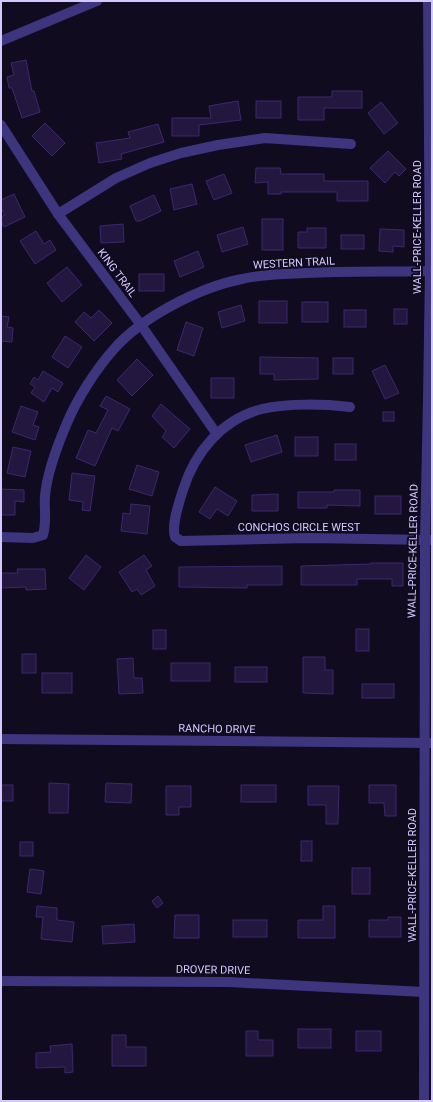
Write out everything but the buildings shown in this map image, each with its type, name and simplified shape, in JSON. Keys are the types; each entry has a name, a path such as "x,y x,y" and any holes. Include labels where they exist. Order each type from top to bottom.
{"street":[{"path":"1,41 97,1"},
{"name":"WALL-PRICE-KELLER ROAD","path":"424,1101 424,992 428,743 428,400 430,272 428,1"},
{"name":"KING TRAIL","path":"1,126 58,214 141,325 216,433"},
{"path":"58,214 116,178 150,163 218,145 265,138 352,144"},
{"name":"WESTERN TRAIL","path":"1,537 33,538 43,535 46,525 45,495 47,484 54,457 67,423 89,382 114,349 141,325 163,311 199,292 242,279 276,274 322,272 430,272"},
{"path":"216,433 234,420 262,409 333,405 350,407"},
{"name":"CONCHOS CIRCLE WEST","path":"216,433 197,457 186,478 174,524 173,531 175,538 181,541 308,538 428,540"},
{"name":"RANCHO DRIVE","path":"1,739 428,743"},
{"name":"DROVER DRIVE","path":"1,981 229,982 424,992"}]}
